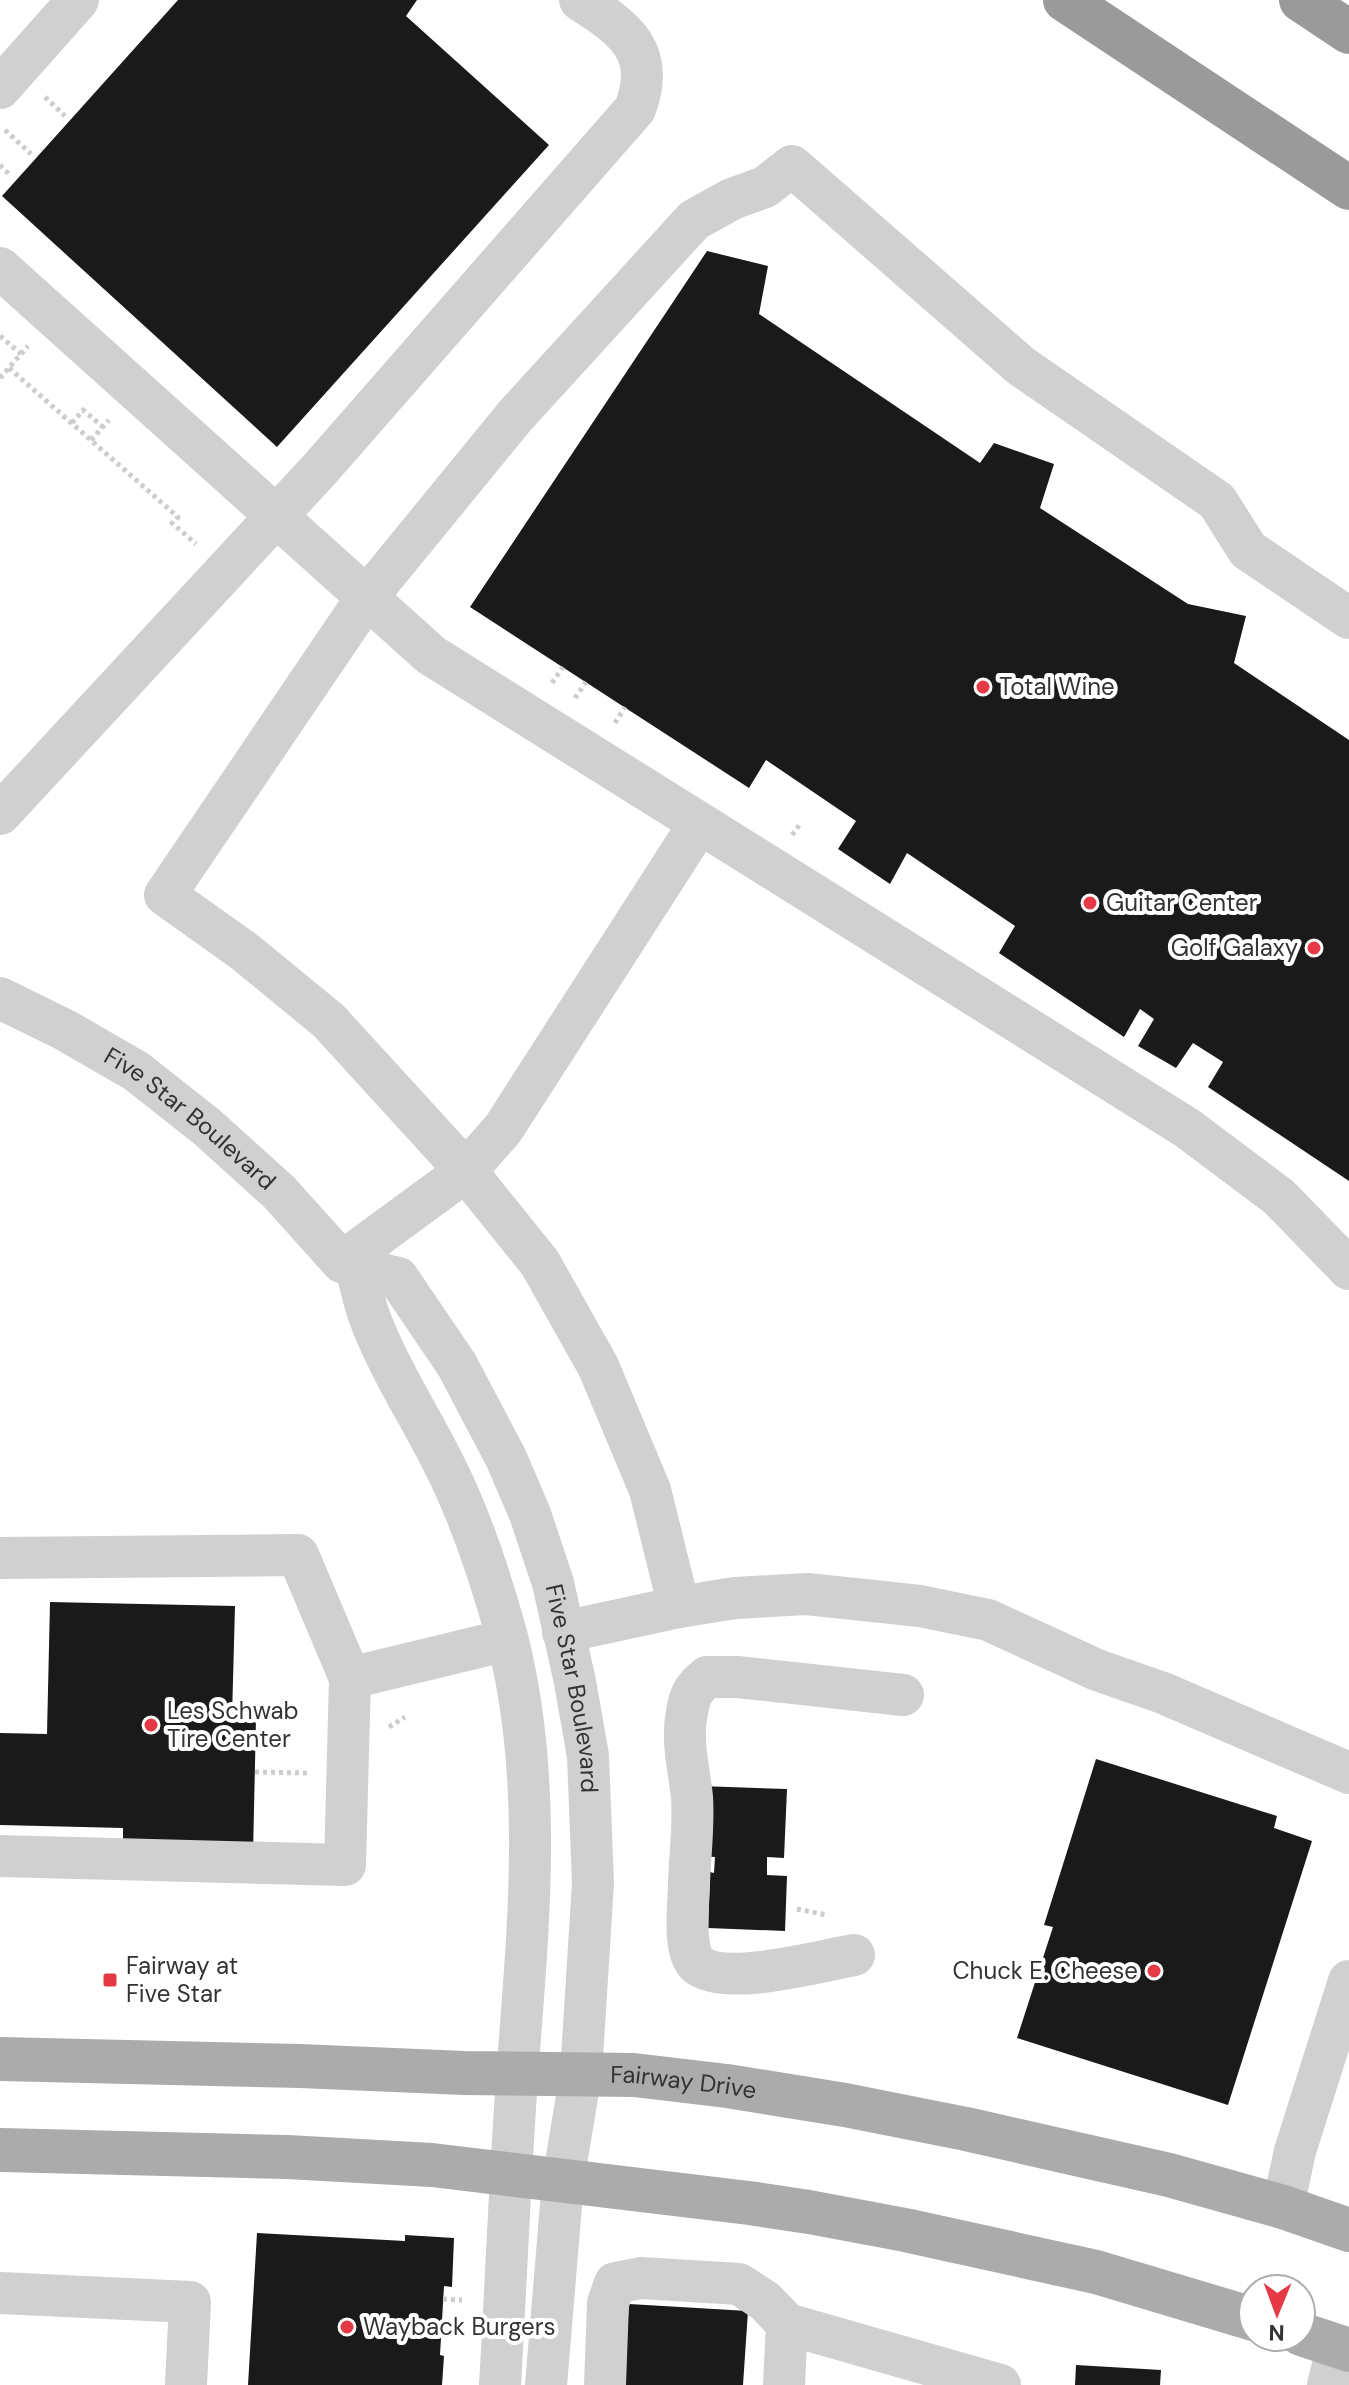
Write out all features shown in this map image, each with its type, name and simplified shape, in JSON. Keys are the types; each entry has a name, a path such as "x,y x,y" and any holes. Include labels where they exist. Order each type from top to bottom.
{"highway":[{"path":"1065,0 1349,188"},
{"path":"1301,0 1349,32"}],"main road":[{"name":"Fairway Drive","path":"0,2059 464,2073 581,2073 634,2075 727,2086 966,2129 1155,2172 1283,2207 1349,2230"},
{"path":"0,2150 287,2157 432,2165 794,2210 905,2230 1096,2272 1237,2314"}],"street":[{"path":"0,88 78,0"},
{"path":"0,814 331,457 635,109 643,88 641,63 632,41 614,22 580,0"},
{"path":"679,1607 650,1490 598,1366 540,1263 466,1171 329,1021 245,952 165,895 367,597 515,416 694,220 732,199 765,187 792,166 1021,366 1217,501 1248,550 1349,618"},
{"path":"0,268 431,655 1187,1128 1279,1197 1349,1269"},
{"path":"349,1265 466,1171 503,1129 699,824"},
{"name":"Five Star Boulevard","path":"0,998 65,1030 136,1071 207,1127 279,1192 349,1265 370,1321 457,1492 496,1599 521,1712 532,1836 500,2385"},
{"name":"Five Star Boulevard","path":"349,1265 398,1278 457,1365 506,1458 530,1514 553,1583 575,1682 588,1756 593,1883 581,2073 563,2181 546,2385"},
{"path":"0,1558 298,1555 350,1678 345,1865 0,1856"},
{"path":"563,1632 735,1598 807,1594 920,1606 988,1620 1097,1670 1163,1693 1349,1773"},
{"path":"350,1678 507,1640"},
{"path":"854,1955 761,1973 709,1971 696,1964 690,1954 688,1930 692,1799 684,1742 686,1714 692,1690 707,1677 737,1677 903,1695"},
{"path":"1283,2207 1295,2151 1349,1981"},
{"path":"605,2385 608,2303 615,2283 641,2278 739,2284 765,2301 787,2324 1000,2385"},
{"path":"0,2293 190,2302 186,2385"},
{"path":"784,2385 787,2324"}],"path":[{"path":"0,125 31,154"},
{"path":"0,165 11,176"},
{"path":"0,336 21,354"},
{"path":"9,368 178,517 172,523 226,571"},
{"path":"72,423 83,410 103,427"}],"building":[{"path":"178,0 417,0 406,16 549,145 277,447 2,196"},
{"path":"707,251 768,266 759,314 980,463 994,443 1054,464 1040,508 1188,604 1246,616 1234,663 1349,740 1349,1181 1208,1087 1223,1062 1193,1043 1176,1068 1138,1046 1154,1019 1140,1009 1124,1037 999,953 1015,926 907,853 890,884 838,849 856,821 766,760 749,788 470,607"},
{"name":"Les Schwab Tire Center","path":"50,1602 235,1606 232,1717 256,1718 253,1855 123,1852 123,1828 0,1825 0,1733 47,1734"},
{"name":"Chuck E. Cheese","path":"1096,1759 1277,1816 1274,1828 1312,1841 1228,2105 1017,2038 1053,1927 1044,1925"},
{"path":"700,1786 787,1789 784,1858 767,1857 767,1875 787,1876 785,1931 708,1928 710,1872 714,1873 715,1857 698,1856"},
{"name":"Wayback Burgers","path":"257,2233 405,2241 405,2235 454,2238 452,2287 444,2286 440,2355 444,2356 442,2385 248,2385"},
{"path":"629,2304 748,2311 743,2385 623,2385"},
{"path":"1076,2365 1161,2370 1160,2385 1075,2385"}],"place":[{"name":"Total Wine","path":"983,687"},
{"name":"Guitar Center","path":"1090,903"},
{"name":"Golf Galaxy","path":"1314,948"},
{"name":"Les Schwab Tire Center","path":"151,1725"},
{"name":"Chuck E. Cheese","path":"1154,1971"},
{"name":"Fairway at Five Star","path":"110,1980"},
{"name":"Wayback Burgers","path":"347,2327"}]}
